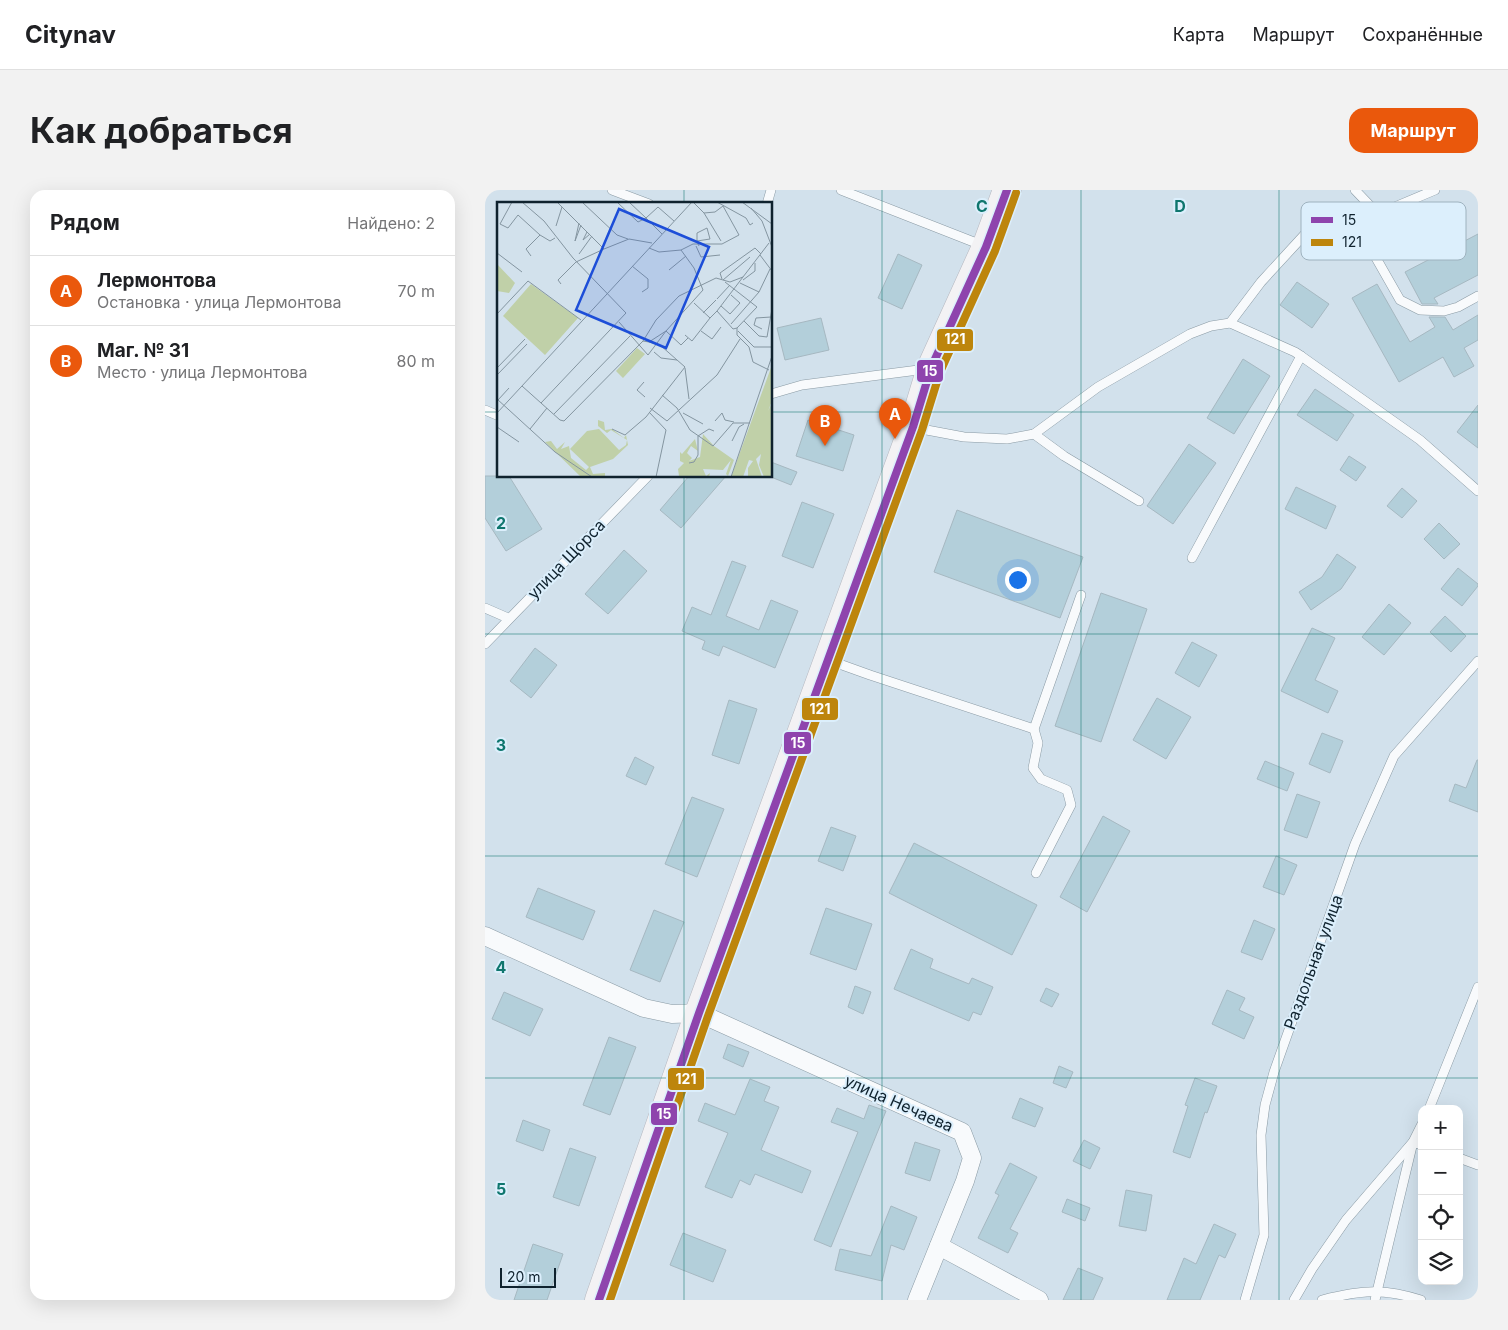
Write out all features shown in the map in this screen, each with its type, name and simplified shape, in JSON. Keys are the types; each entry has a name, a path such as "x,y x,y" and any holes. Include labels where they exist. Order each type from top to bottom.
{"main road":[{"path":"599,1300 699,1013 913,427 931,368 986,247 1007,190"}],"street":[{"path":"485,936 644,1008 672,1014 699,1013"},
{"name":"улица Нечаева","path":"699,1013 962,1132 972,1158 965,1181 917,1300"},
{"path":"939,1246 1039,1300"}],"lane":[{"path":"612,190 644,202"},
{"path":"841,190 986,247"},
{"path":"1355,190 1366,202"},
{"path":"1406,202 1435,190"},
{"path":"1230,323 1261,282 1301,238"},
{"path":"1377,260 1400,300 1421,310 1445,311 1458,307 1478,296"},
{"path":"913,427 964,437 1007,440 1034,434 1098,387 1190,334 1211,326 1230,323 1301,356 1421,440 1478,490"},
{"path":"1192,558 1301,356"},
{"path":"773,393 802,386 931,368"},
{"path":"485,410 497,415"},
{"path":"1034,434 1064,456 1139,501"},
{"name":"улица Щорса","path":"485,644 645,478"},
{"path":"1035,873 1071,805 1067,790 1041,778 1033,768 1038,743 1034,730 1081,595"},
{"path":"485,608 508,618"},
{"path":"828,660 1034,730"},
{"name":"Раздольная улица","path":"1245,1300 1264,1235 1261,1135 1265,1105 1274,1072 1355,844 1394,756 1478,661"},
{"path":"1431,1105 1478,987"},
{"path":"1376,1296 1417,1143"},
{"path":"1294,1300 1312,1269 1346,1220 1417,1143"},
{"path":"1463,1159 1478,1165"},
{"path":"1322,1300 1335,1297 1376,1296 1410,1296 1421,1300"}],"building":[{"path":"1478,234 1478,275 1434,298 1438,304 1422,304 1405,272 1428,260 1466,260 1466,240"},
{"path":"898,254 922,265 902,309 878,298"},
{"path":"1297,282 1329,304 1312,328 1280,305"},
{"path":"1377,284 1410,342 1435,327 1429,317 1445,317 1453,330 1478,315 1478,340 1464,348 1474,366 1454,377 1443,357 1399,382 1352,298"},
{"path":"821,318 829,350 785,360 777,328"},
{"path":"1243,359 1270,376 1234,434 1207,418"},
{"path":"1315,389 1354,415 1337,441 1297,415"},
{"path":"1478,405 1478,448 1457,432"},
{"path":"808,420 854,435 843,471 796,456"},
{"path":"1189,444 1216,463 1173,524 1147,506"},
{"path":"1349,456 1366,467 1356,481 1340,470"},
{"path":"773,463 797,472 791,485 773,478"},
{"path":"485,476 510,478 542,529 506,551 485,518"},
{"path":"687,478 724,478 681,528 660,510"},
{"path":"1296,487 1336,506 1326,529 1285,509"},
{"path":"1402,488 1417,501 1402,518 1387,506"},
{"path":"802,502 834,514 813,568 782,556"},
{"path":"957,510 1083,557 1060,618 934,572"},
{"path":"1439,523 1460,544 1444,559 1424,539"},
{"path":"624,550 647,571 608,614 585,594"},
{"path":"1337,554 1356,567 1341,589 1311,610 1299,592 1322,577"},
{"path":"732,561 746,566 726,616 759,630 771,600 798,611 775,668 723,646 719,656 702,649 705,641 682,631 692,607 711,615"},
{"path":"1458,568 1478,584 1462,606 1441,589"},
{"path":"1101,593 1147,609 1101,742 1055,726"},
{"path":"1389,604 1411,623 1384,655 1362,637"},
{"path":"1445,616 1466,636 1451,652 1430,632"},
{"path":"1312,628 1335,638 1315,680 1338,691 1328,713 1281,691"},
{"path":"1192,642 1217,655 1199,687 1175,673"},
{"path":"535,648 557,665 531,698 510,681"},
{"path":"1157,698 1191,717 1166,759 1133,740"},
{"path":"729,700 757,709 739,764 712,755"},
{"path":"1322,733 1343,741 1330,773 1309,764"},
{"path":"635,757 654,767 646,785 626,776"},
{"path":"1477,760 1478,812 1449,801 1455,784 1466,788"},
{"path":"1265,761 1294,773 1287,791 1257,779"},
{"path":"1297,794 1320,802 1307,838 1284,830"},
{"path":"692,797 724,809 697,877 665,864"},
{"path":"1103,816 1130,831 1087,912 1060,897"},
{"path":"831,827 856,836 843,871 818,861"},
{"path":"914,843 1037,905 1012,955 889,893"},
{"path":"1276,856 1297,865 1284,895 1263,887"},
{"path":"538,888 595,911 583,940 526,917"},
{"path":"826,908 872,924 856,970 810,954"},
{"path":"654,910 684,922 660,982 630,970"},
{"path":"1254,920 1275,929 1262,960 1241,952"},
{"path":"911,949 933,959 930,968 969,984 972,978 993,987 981,1015 973,1012 969,1021 894,989"},
{"path":"855,986 871,992 863,1014 848,1007"},
{"path":"1046,988 1059,994 1052,1007 1040,1001"},
{"path":"1227,990 1245,998 1239,1010 1254,1017 1244,1039 1212,1024"},
{"path":"504,992 543,1009 530,1036 492,1019"},
{"path":"609,1037 636,1047 610,1115 583,1105"},
{"path":"728,1044 749,1052 743,1067 723,1058"},
{"path":"1059,1066 1073,1072 1066,1088 1053,1083"},
{"path":"1195,1078 1217,1086 1207,1113 1205,1112 1190,1158 1173,1152 1188,1106 1185,1105"},
{"path":"750,1079 770,1087 764,1101 779,1107 761,1150 811,1171 802,1193 755,1174 750,1185 740,1180 732,1198 705,1187 728,1133 698,1121 705,1103 735,1115"},
{"path":"1020,1098 1043,1108 1035,1127 1012,1118"},
{"path":"869,1105 886,1111 831,1247 814,1240 858,1132 831,1122 837,1108 864,1119"},
{"path":"523,1120 550,1130 543,1151 516,1141"},
{"path":"1084,1140 1100,1148 1090,1169 1073,1161"},
{"path":"915,1142 940,1150 930,1181 905,1173"},
{"path":"570,1148 596,1157 579,1206 553,1197"},
{"path":"1010,1163 1037,1177 1010,1229 1018,1233 1008,1253 978,1238 999,1195 995,1193"},
{"path":"1126,1190 1152,1195 1146,1231 1119,1226"},
{"path":"1067,1199 1090,1208 1085,1221 1062,1212"},
{"path":"891,1206 917,1217 904,1250 891,1245 882,1281 835,1270 840,1249 871,1256"},
{"path":"1214,1224 1236,1234 1225,1258 1219,1255 1200,1300 1167,1300 1184,1258 1196,1264"},
{"path":"683,1233 726,1250 713,1282 670,1265"},
{"path":"533,1244 563,1254 547,1300 514,1300"},
{"path":"1078,1268 1103,1278 1093,1300 1063,1300"}],"transit line":[{"name":"15","path":"599,1300 699,1013 913,427 931,368 986,247 1007,190"},
{"name":"121","path":"610,1300 708,1016 922,430 940,372 995,251 1016,193"}],"place":[{"name":"Лермонтова","path":"895,439"},
{"name":"Маг. № 31","path":"825,446"}]}
